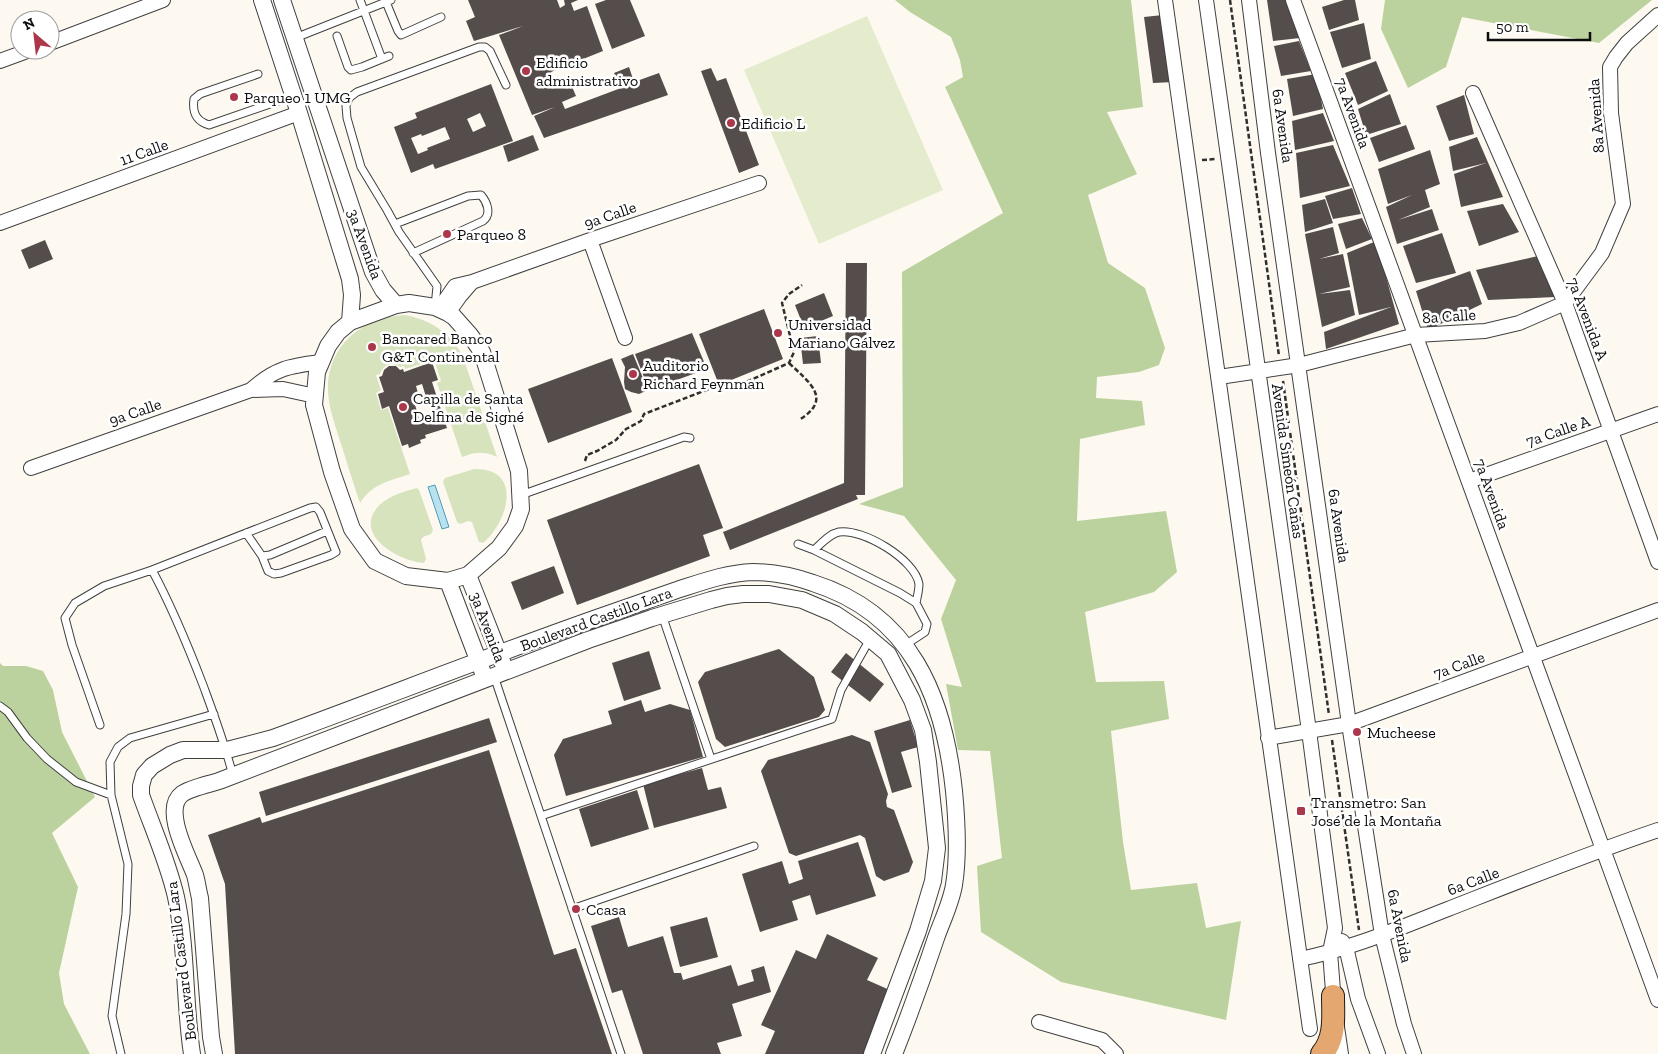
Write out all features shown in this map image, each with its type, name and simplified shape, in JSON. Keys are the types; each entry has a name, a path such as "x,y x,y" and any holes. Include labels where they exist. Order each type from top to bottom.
{"highway":[{"path":"1322,1054 1331,1038 1333,996"}],"street":[{"path":"60,38 163,0"},
{"name":"3a Avenida","path":"262,0 350,279 352,295 350,322 338,332 328,346 320,362 315,383 314,404 332,472 354,532 374,561 406,576 448,581 479,662 495,675 499,654 468,575 499,548 515,526 522,510 522,495 516,459 482,352 454,317 441,310"},
{"name":"3a Avenida","path":"282,0 373,272 377,282 396,305"},
{"path":"1166,0 1268,738 1310,1026 1333,1018"},
{"name":"Avenida Simeón Cañas","path":"1206,0 1335,928 1330,952 1333,996 1341,1054"},
{"name":"6a Avenida","path":"1249,0 1268,153 1349,724 1382,935 1404,1024 1414,1054"},
{"name":"7a Avenida","path":"1294,0 1658,1000"},
{"name":"8a Avenida","path":"1623,204 1611,113 1610,67 1627,43 1658,15"},
{"name":"7a Avenida A","path":"1474,94 1565,303 1658,562"},
{"name":"11 Calle","path":"0,223 299,114"},
{"name":"9a Calle","path":"441,310 460,296 472,282 759,183"},
{"name":"8a Calle","path":"1219,377 1299,365 1416,336 1485,331 1519,323 1565,303 1602,253 1623,204"},
{"path":"590,240 625,338"},
{"path":"350,322 396,305 409,303 441,310"},
{"name":"9a Calle","path":"252,390 272,373 302,364 320,362"},
{"name":"9a Calle","path":"31,468 252,390 283,389 314,396"},
{"name":"7a Calle A","path":"1469,481 1658,414"},
{"name":"Boulevard Castillo Lara","path":"192,1054 176,899 170,873 141,795 144,775 152,766 170,755 183,750 227,750 273,738 580,623 724,576 754,572 789,575 824,586 859,602 905,645 918,664 931,689 940,716 951,764 956,820 957,854 953,888 918,993 894,1054"},
{"path":"448,581 468,575"},
{"path":"724,576 727,596"},
{"name":"Boulevard Castillo Lara","path":"214,1054 200,898 196,877 175,821 174,810 182,794 588,640 657,616 727,596 756,593 802,600 835,614 870,639 888,654 912,700 923,730 937,848 933,881 918,931 872,1054"},
{"path":"645,601 657,616"},
{"name":"7a Calle","path":"1268,738 1349,724 1658,610"},
{"path":"580,623 588,640"},
{"path":"900,675 918,664"},
{"path":"376,700 383,718"},
{"name":"6a Calle","path":"1300,959 1330,952 1382,935 1603,849 1658,830"},
{"path":"933,881 953,888"},
{"name":"Avenida Simeón Cañas","path":"1335,928 1346,947 1358,998 1378,1054"},
{"path":"189,1012 210,1010"},
{"path":"1039,1022 1102,1040 1116,1054"}],"lane":[{"path":"337,36 348,67 351,70 385,58 360,0"},
{"path":"295,38 389,1 401,35 441,17"},
{"path":"441,310 437,286 413,253 361,167 347,118 346,106 349,98 357,92 479,47 485,47 490,51 506,85"},
{"path":"258,74 200,94 194,99 193,106 196,118 201,123 209,125 293,96"},
{"path":"395,224 468,196 481,195 483,197 488,214 487,218 413,253"},
{"path":"522,495 684,437 690,438"},
{"path":"100,724 72,645 65,618 75,603 104,586 152,570 246,533 310,508 316,508 336,552 274,574 268,570 262,556 246,533"},
{"path":"262,556 270,556 327,531"},
{"path":"814,550 831,535 839,532 850,532 875,541 901,557 914,574 919,584 916,603"},
{"path":"798,544 814,550 916,603 927,624 925,632 905,645"},
{"path":"152,570 166,595 195,664 227,750 233,776"},
{"path":"657,616 711,759"},
{"path":"541,816 832,719 841,690 870,639"},
{"path":"495,675 621,1054"},
{"path":"0,706 8,712 27,738 48,759 76,782 111,795"},
{"path":"120,1054 112,1016 126,914 128,864 111,795 110,762 118,747 130,738 214,714"},
{"path":"572,910 754,846"}],"path":[{"path":"1230,0 1359,932 1362,941"},
{"path":"585,459 587,455 616,440 626,429 641,421 644,414 709,389 730,389 789,363 794,352 782,303 789,294 802,285"},
{"path":"789,363 814,387 817,394 815,404 807,415 799,420"}],"green space":[{"path":"895,0 1131,0 1143,107 1107,112 1137,174 1088,195 1108,263 1145,288 1165,348 1159,365 1139,372 1097,377 1096,398 1142,401 1145,425 1080,439 1077,521 1166,511 1177,572 1154,592 1085,612 1096,682 1164,681 1169,719 1111,731 1123,842 1131,890 1197,883 1206,928 1241,921 1226,1020 1061,982 981,932 977,866 1002,858 990,751 958,750 946,684 962,687 941,619 956,580 904,516 859,504 903,487 902,272 1003,213 945,87 963,77 960,60 951,37 910,12"},
{"path":"1385,0 1652,0 1599,43 1462,17 1446,67 1408,88 1381,29"},
{"path":"867,16 943,190 819,244 744,70"},
{"path":"405,315 431,323 450,339 462,354 497,457 480,453 462,457 437,383 441,381 434,360 405,369 404,366 388,365 380,374 376,375 381,390 376,393 381,410 388,408 410,474 376,487 360,503 330,406 328,383 331,367 337,353 346,340 358,330 372,322 388,317"},
{"path":"474,469 487,470 497,474 503,481 506,489 507,498 501,518 496,528 483,543 479,542 472,522 468,521 460,524 457,522 443,482 445,478"},
{"path":"417,488 433,530 431,534 423,537 421,540 426,559 424,563 414,562 393,553 376,538 371,529 371,519 376,509 384,501"},
{"path":"0,663 3,666 26,666 43,671 53,690 62,732 95,797 52,833 78,887 59,973 64,1004 90,1054 0,1054"}],"water":[{"path":"435,485 449,527 442,529 428,487"}],"building":[{"path":"468,0 557,0 560,8 565,5 564,0 578,0 571,3 574,11 587,6 603,51 551,72 557,88 570,82 576,96 562,102 565,109 621,88 614,73 629,67 634,82 659,73 668,95 544,138 534,116 555,107 532,115 499,35 523,26 474,41 466,21 475,17"},
{"path":"606,0 630,0 645,36 612,49 595,4"},
{"path":"1267,0 1288,0 1300,38 1273,41"},
{"path":"1344,0 1355,0 1359,20 1329,30 1322,7"},
{"path":"1163,15 1174,82 1153,83 1144,17"},
{"path":"1364,23 1371,59 1342,68 1330,32"},
{"path":"1299,41 1311,71 1281,76 1274,46"},
{"path":"1376,61 1388,91 1358,105 1345,73"},
{"name":"Edificio L","path":"711,68 717,81 726,78 759,165 739,173 701,71"},
{"path":"1316,74 1323,109 1293,116 1287,79"},
{"path":"491,84 513,141 435,169 433,164 411,173 394,127 417,118 415,113","holes":["480,113 486,126 473,132 467,119","445,127 450,139 427,148 428,150 418,154 411,138"]},
{"path":"1390,94 1401,124 1366,135 1358,109"},
{"path":"1464,95 1474,134 1449,141 1436,106"},
{"path":"1323,113 1334,141 1295,150 1292,121"},
{"path":"1406,125 1415,149 1379,162 1370,138"},
{"path":"533,135 539,150 508,162 503,146"},
{"path":"1477,137 1503,197 1461,207 1454,174 1486,163 1453,171 1449,147"},
{"path":"1333,145 1350,186 1300,198 1296,153"},
{"path":"1430,150 1440,184 1425,190 1430,207 1398,220 1432,209 1439,230 1397,244 1386,207 1412,195 1388,204 1378,169"},
{"path":"1352,188 1361,214 1333,219 1325,196"},
{"path":"1325,199 1333,223 1305,232 1302,205"},
{"path":"1503,204 1519,232 1479,246 1467,211"},
{"path":"1362,218 1372,239 1346,249 1338,224"},
{"path":"1333,227 1339,253 1319,259 1343,254 1350,287 1319,294 1350,290 1355,315 1322,327 1305,234"},
{"path":"1442,233 1456,273 1416,283 1403,246"},
{"path":"45,240 53,259 29,269 21,250"},
{"path":"1374,242 1399,324 1326,349 1324,332 1391,307 1359,315 1347,253"},
{"path":"1538,256 1555,297 1488,300 1476,270"},
{"path":"846,263 867,263 865,495 856,495 858,499 730,550 723,532 844,483"},
{"path":"1470,271 1482,304 1428,330 1416,291"},
{"path":"824,293 833,316 804,328 795,305"},
{"path":"764,309 783,359 719,385 699,334"},
{"path":"692,333 707,369 649,390 635,354"},
{"path":"818,336 821,363 803,364 800,338"},
{"name":"Auditorio Richard Feynman","path":"633,354 648,390 639,394 625,389 625,367 621,359"},
{"path":"612,358 632,412 548,443 528,389"},
{"name":"Capilla de Santa Delfina de Signé","path":"432,362 438,380 432,382 447,428 425,435 426,438 420,440 421,443 409,448 408,444 402,446 389,406 382,409 378,394 384,392 379,377 382,376 384,370 389,366 396,366 400,370 403,369 404,372","holes":["422,384 433,419 421,423 413,399 419,397 416,386"]},
{"path":"699,464 723,528 703,535 710,556 577,605 547,520"},
{"path":"554,566 564,593 522,610 511,582"},
{"path":"779,649 814,677 825,710 819,717 725,747 716,739 698,682 705,672"},
{"path":"649,651 661,689 624,701 612,663"},
{"path":"846,653 884,684 870,702 831,672"},
{"path":"641,700 645,712 670,704 690,710 703,757 566,796 554,755 563,739 612,724 608,711"},
{"path":"489,718 497,742 266,816 259,792"},
{"path":"910,720 918,747 901,752 912,787 892,793 874,731"},
{"path":"852,735 870,742 888,794 887,807 894,810 913,862 909,872 884,881 876,876 865,838 860,835 796,856 789,853 761,771 768,760"},
{"path":"489,750 554,955 576,948 612,1054 235,1054 225,884 208,835 260,817 262,823"},
{"path":"702,768 708,790 721,787 727,808 654,828 643,784"},
{"path":"637,790 649,829 591,847 579,809"},
{"path":"858,842 876,896 816,915 810,895 792,901 798,920 760,932 742,874 782,861 789,884 803,879 798,861"},
{"path":"619,917 628,947 663,936 674,973 681,973 683,980 731,965 738,986 754,981 751,970 764,966 771,992 732,1004 742,1036 717,1043 721,1054 643,1054 622,990 612,993 591,926"},
{"path":"707,917 718,957 680,967 670,927"},
{"path":"827,934 878,958 867,980 892,991 864,1054 765,1054 775,1031 761,1025 796,950 816,959"}],"place":[{"name":"Edificio administrativo","path":"526,71"},
{"name":"Parqueo 1 UMG","path":"234,97"},
{"name":"Edificio L","path":"731,123"},
{"name":"Parqueo 8","path":"447,234"},
{"name":"Universidad Mariano Gálvez","path":"778,333"},
{"name":"Bancared Banco G&T Continental","path":"372,347"},
{"name":"Auditorio Richard Feynman","path":"633,374"},
{"name":"Capilla de Santa Delfina de Signé","path":"403,407"},
{"name":"Mucheese","path":"1357,732"},
{"name":"Transmetro: San José de la Montaña","path":"1301,811"},
{"name":"Ccasa","path":"576,909"}]}
